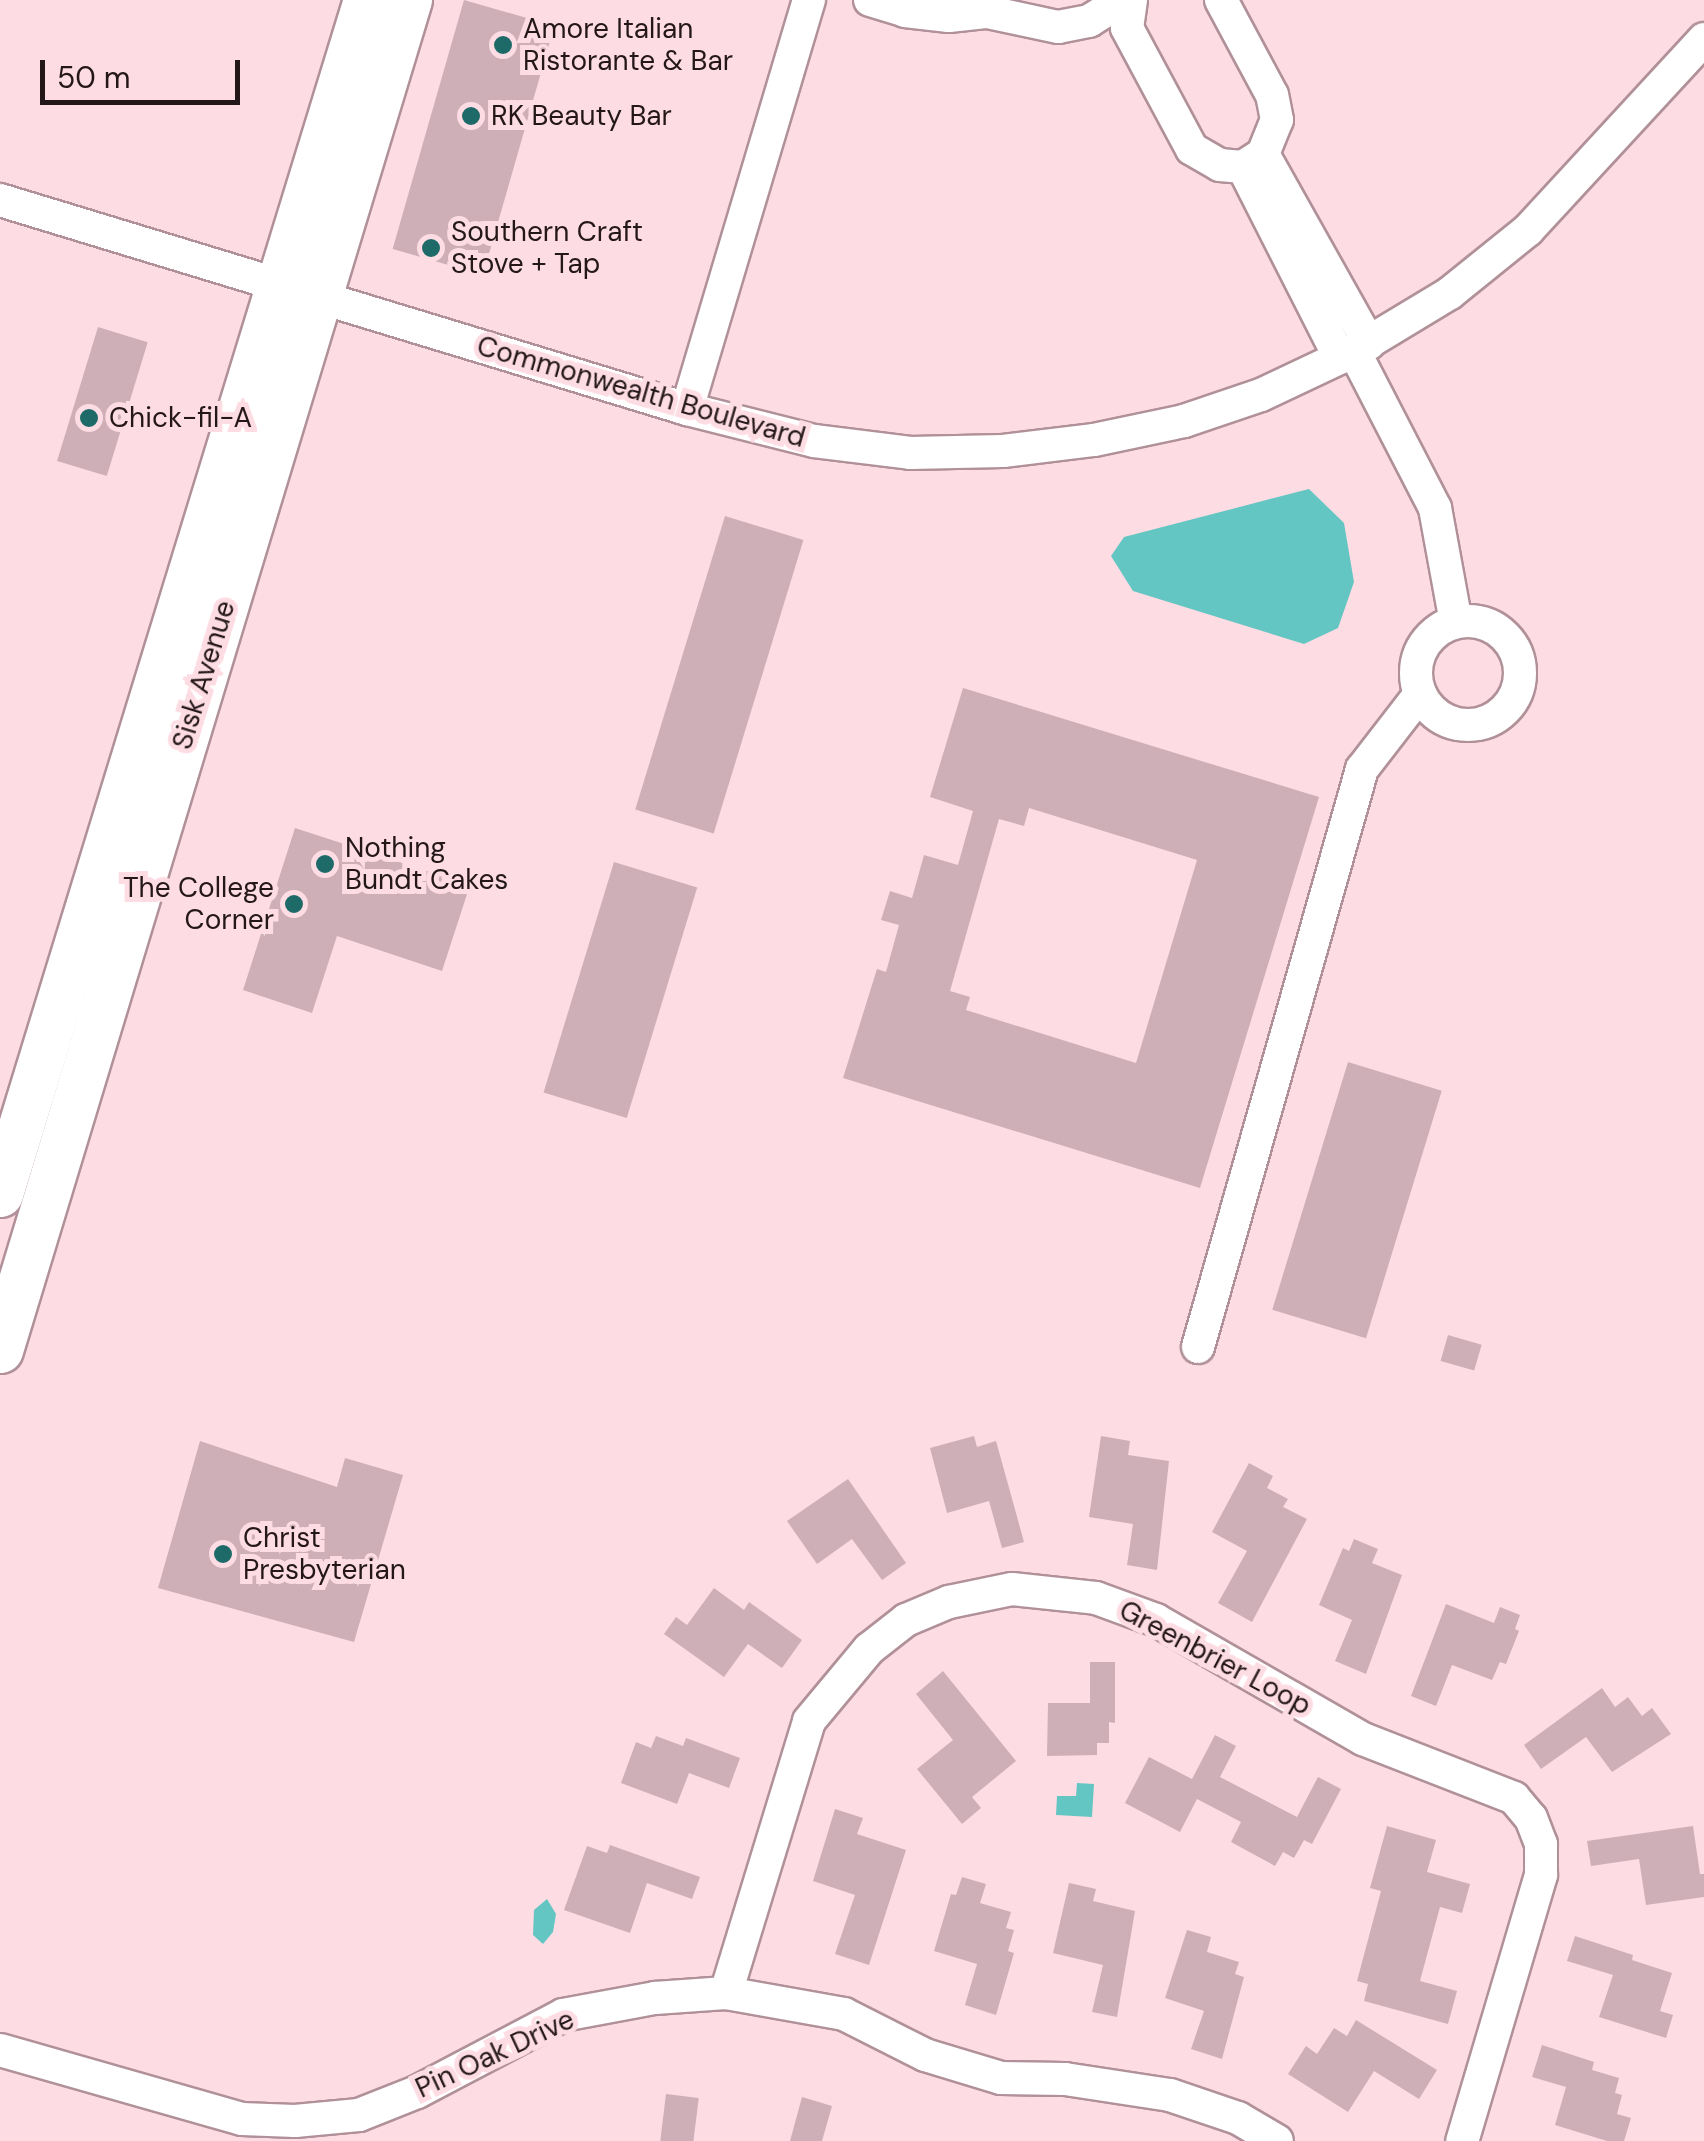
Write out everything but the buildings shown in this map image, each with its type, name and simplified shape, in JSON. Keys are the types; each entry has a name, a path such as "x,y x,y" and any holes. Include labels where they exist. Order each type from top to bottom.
{"street":[{"name":"Sisk Avenue","path":"0,1194 366,0"},
{"name":"Sisk Avenue","path":"0,1350 409,0"},
{"path":"687,409 809,0"},
{"path":"870,0 904,11 949,16 988,12 1058,27 1090,21 1122,0"},
{"path":"1131,0 1128,28 1192,149 1220,165 1253,161"},
{"path":"1221,0 1272,94 1277,120 1253,161"},
{"name":"Commonwealth Boulevard","path":"0,200 687,409 814,441 910,453 1003,451 1094,440 1184,422 1260,396 1355,350 1450,293 1528,230 1704,39"},
{"path":"1253,161 1435,508 1456,622"},
{"path":"1474,621 1504,636 1519,664 1515,696 1494,718 1461,726 1443,720 1420,694 1418,658 1426,642 1456,622 1474,621"},
{"path":"1198,1347 1362,768 1420,694"},
{"name":"Greenbrier Loop","path":"726,1993 809,1721 838,1682 906,1620 949,1602 1012,1589 1078,1594 1156,1620 1363,1739 1514,1798 1531,1818 1541,1844 1541,1876 1462,2141"},
{"name":"Pin Oak Drive","path":"0,2050 242,2119 296,2121 359,2115 416,2092 563,2016 655,1998 726,1993 844,2014 925,2055 1002,2078 1065,2079 1170,2096 1238,2118 1276,2141"}],"water":[{"path":"1309,489 1344,523 1354,582 1338,628 1304,644 1133,591 1111,556 1124,537"},
{"path":"1077,1783 1094,1784 1092,1817 1056,1815 1057,1796 1076,1796"},
{"path":"547,1899 556,1914 553,1932 543,1944 533,1935 534,1910"}],"place":[{"name":"Amore Italian Ristorante & Bar","path":"503,45"},
{"name":"RK Beauty Bar","path":"471,116"},
{"name":"Southern Craft Stove + Tap","path":"431,248"},
{"name":"Chick-fil-A","path":"89,418"},
{"name":"Nothing Bundt Cakes","path":"325,864"},
{"name":"The College Corner","path":"294,904"},
{"name":"Christ Presbyterian","path":"223,1554"}]}
